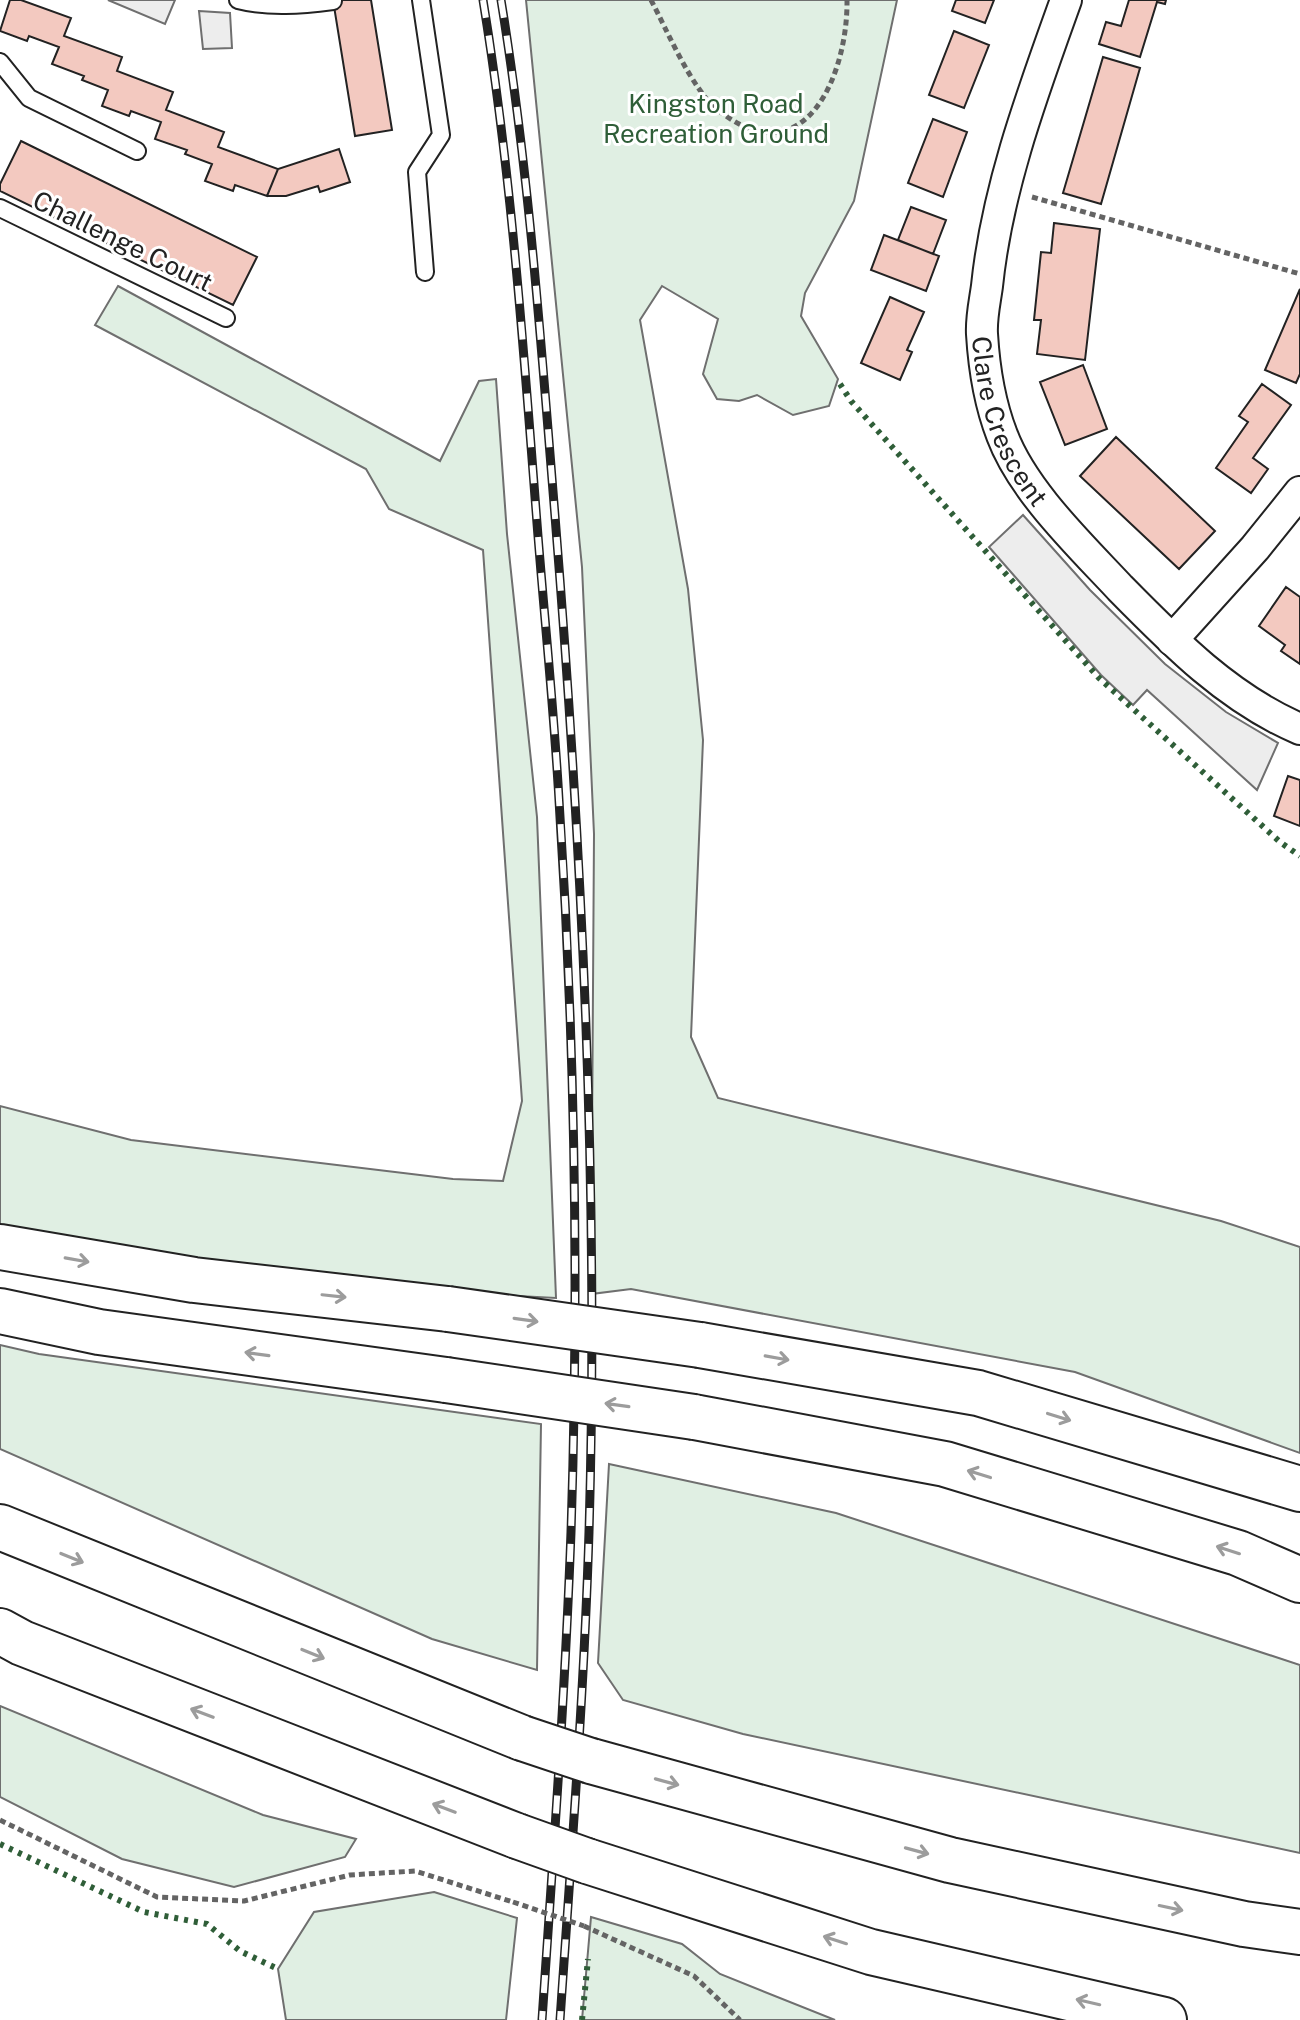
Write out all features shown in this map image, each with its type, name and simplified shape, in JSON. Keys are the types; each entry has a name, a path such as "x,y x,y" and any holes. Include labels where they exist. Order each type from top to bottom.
{"highway":[{"path":"0,1247 194,1280 448,1309 700,1345 978,1393 1300,1489"},
{"path":"0,1311 99,1332 694,1417 945,1464 1238,1553 1300,1580"},
{"path":"0,1527 522,1738 591,1761 950,1860 1244,1924 1300,1932"},
{"path":"0,1631 22,1643 587,1861 871,1952 1164,2020"}],"street":[{"name":"Clare Crescent","path":"1066,0 1022,127 990,258 982,331 989,388 1003,437 1029,483 1070,536 1172,640 1227,688 1272,718 1300,729"},
{"path":"1172,640 1255,548 1300,492"}],"lane":[{"path":"238,0 259,5 333,1"},
{"path":"421,0 441,135 417,172 425,272"},
{"path":"0,62 29,98 137,151"},
{"name":"Challenge Court","path":"0,208 226,318"}],"path":[{"path":"651,0 692,76 715,108 738,123 764,133 789,131 822,104 840,62 847,0"},
{"path":"1006,191 1300,274"},
{"path":"0,1820 157,1897 244,1901 350,1875 415,1871 584,1926 694,1976 740,2020"}],"green space":[{"name":"Kingston Road Recreation Ground","path":"526,0 897,0 854,201 805,293 801,316 838,379 829,406 793,415 757,395 739,401 717,399 703,374 718,319 662,286 640,320 688,589 703,740 691,1037 718,1098 1221,1221 1300,1247 1300,1453 1075,1372 631,1289 591,1294 594,834 582,567"},
{"path":"118,286 440,461 479,381 496,379 507,534 537,817 556,1298 415,1291 144,1256 0,1227 0,1106 131,1140 453,1179 503,1181 522,1101 483,550 389,509 366,469 95,325"},
{"path":"0,1345 39,1354 541,1424 537,1670 432,1639 0,1449"},
{"path":"609,1464 836,1513 1300,1665 1300,1853 743,1734 623,1700 598,1663"},
{"path":"0,1706 263,1815 356,1839 345,1857 234,1887 122,1859 0,1797"},
{"path":"434,1892 517,1918 506,2020 286,2020 278,1969 314,1912"},
{"path":"591,1917 682,1944 720,1974 835,2020 582,2020"}],"shaded area":[{"path":"108,0 175,0 165,24"},
{"path":"199,11 230,13 232,48 203,49"},
{"path":"1023,515 1090,590 1165,664 1226,712 1278,743 1257,790 1147,690 1133,705 1101,675 989,547"}],"building":[{"path":"10,0 21,0 71,18 64,36 122,57 117,71 173,92 166,110 224,132 218,147 278,169 267,196 235,185 233,191 205,181 212,164 185,154 187,150 155,139 161,122 131,111 129,116 102,106 108,90 82,80 84,76 52,64 59,47 29,36 27,41 0,31"},
{"path":"333,0 371,0 392,130 355,136"},
{"path":"956,0 994,0 985,23 952,11"},
{"path":"1129,0 1166,0 1165,4 1157,2 1140,57 1099,44 1106,22 1121,26"},
{"path":"954,31 989,45 964,108 929,95"},
{"path":"1103,57 1140,68 1101,204 1063,193"},
{"path":"933,119 967,132 943,197 908,183"},
{"path":"21,141 257,257 233,305 0,191 0,184"},
{"path":"339,149 350,182 320,192 318,186 286,196 267,196 278,169"},
{"path":"911,207 946,220 933,254 898,240"},
{"path":"1054,223 1100,229 1085,360 1037,354 1041,320 1034,320 1041,252 1051,253"},
{"path":"884,235 939,256 926,291 871,270"},
{"path":"1300,289 1300,374 1296,383 1265,370"},
{"path":"890,297 924,312 907,350 912,352 900,380 861,363"},
{"path":"1083,365 1107,429 1065,445 1040,382"},
{"path":"1262,384 1291,405 1253,458 1268,469 1251,493 1216,468 1248,422 1239,416"},
{"path":"1116,437 1215,531 1179,569 1080,476"},
{"path":"1286,587 1300,597 1300,664 1281,651 1285,645 1259,626"},
{"path":"1288,776 1300,780 1300,826 1274,816"}],"railway":[{"path":"483,0 502,133 522,334 557,767 572,1074 575,1349 571,1532 542,2020"},
{"path":"501,0 527,193 555,516 573,770 590,1151 592,1405 589,1532 581,1715 560,2020"}],"hedge":[{"path":"840,384 851,401 1099,678 1280,842 1300,856"},
{"path":"0,1844 144,1912 207,1924 240,1951 278,1969"},
{"path":"582,2020 588,1959"}]}
